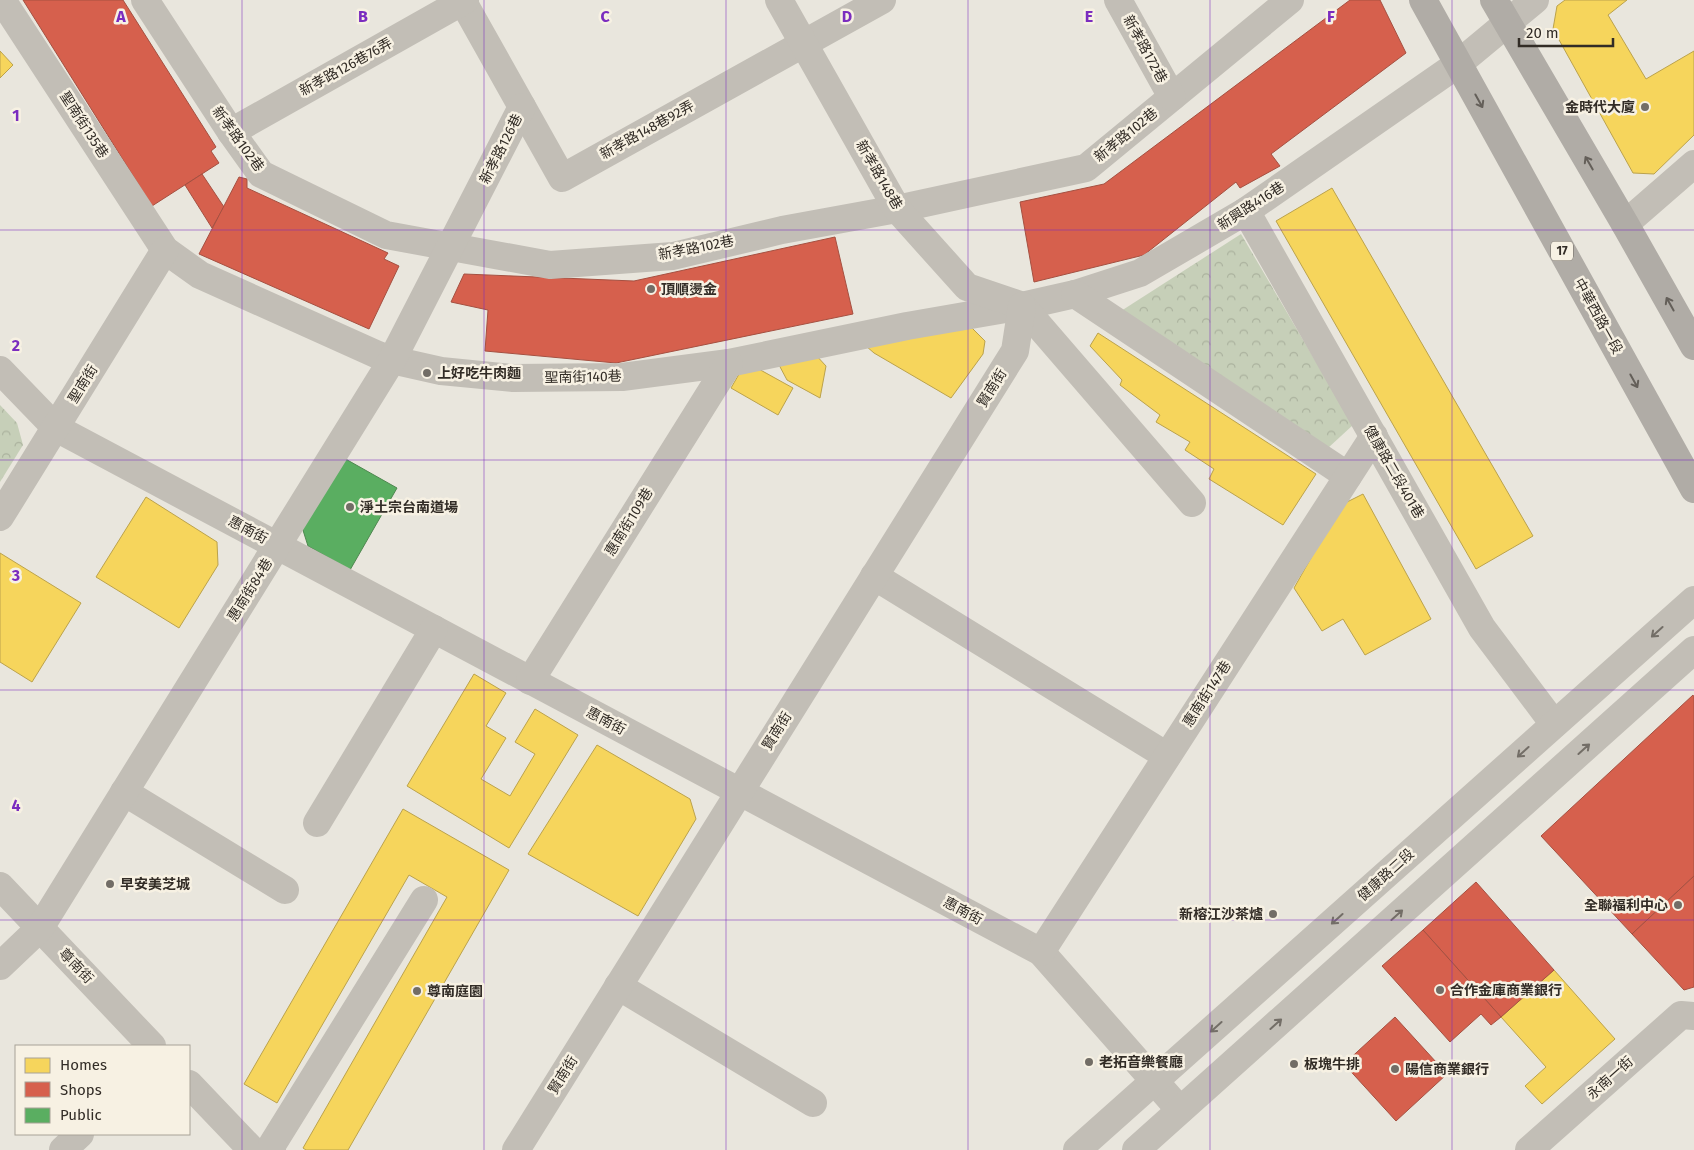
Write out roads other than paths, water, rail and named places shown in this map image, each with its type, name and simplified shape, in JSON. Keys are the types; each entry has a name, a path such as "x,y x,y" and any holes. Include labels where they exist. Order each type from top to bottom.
{"main road":[{"name":"中華西路一段","path":"1427,6 1694,489"},
{"path":"1500,11 1694,346"}],"street":[{"name":"聖南街135巷","path":"2,0 165,250"},
{"name":"新孝路102巷","path":"145,0 231,132 261,174 386,234 550,265 673,256 782,230 897,210 1086,168 1290,0"},
{"name":"新孝路126巷76弄","path":"231,132 463,0"},
{"name":"新孝路126巷","path":"450,246 522,107 463,0"},
{"name":"新孝路148巷","path":"779,0 897,210 966,287 1022,306"},
{"path":"804,44 882,0"},
{"name":"新孝路172巷","path":"1118,0 1172,98"},
{"name":"新興路416巷","path":"1022,306 1075,294 1140,273 1246,211 1458,64 1500,11 1535,0"},
{"name":"新孝路148巷92弄","path":"522,107 562,178 804,44"},
{"path":"1625,224 1694,164"},
{"name":"健康路二段401巷","path":"1246,211 1482,628 1554,724"},
{"name":"惠南街84巷","path":"0,966 40,928 392,360 450,246"},
{"name":"聖南街140巷","path":"165,250 200,275 392,360 441,372 513,378 622,377 729,362 907,326 1022,306"},
{"name":"聖南街","path":"0,517 165,250"},
{"path":"1075,294 1348,476"},
{"path":"1022,306 1192,503"},
{"name":"賢南街","path":"516,1150 1015,351 1022,306"},
{"name":"惠南街109巷","path":"530,680 729,362"},
{"name":"惠南街","path":"0,370 56,428 1041,952 1180,1110"},
{"name":"惠南街147巷","path":"1041,952 1374,436"},
{"path":"874,576 1167,756"},
{"name":"健康路二段","path":"1077,1150 1694,600"},
{"path":"317,823 434,629"},
{"path":"1136,1150 1694,650"},
{"path":"124,792 285,890"},
{"name":"尊南街","path":"0,886 151,1045"},
{"path":"272,1150 272,1145 424,900"},
{"path":"618,986 813,1103"},
{"name":"永南一街","path":"1530,1150 1681,1015 1694,1016"},
{"path":"190,1085 252,1150"},
{"path":"63,1150 79,1135"}],"place":[{"name":"金時代大廈","path":"1645,107"},
{"name":"頂順燙金","path":"651,289"},
{"name":"上好吃牛肉麵","path":"427,373"},
{"name":"淨土宗台南道場","path":"350,507"},
{"name":"早安美芝城","path":"110,884"},
{"name":"全聯福利中心","path":"1678,905"},
{"name":"新榕江沙茶爐","path":"1273,914"},
{"name":"合作金庫商業銀行","path":"1440,990"},
{"name":"尊南庭園","path":"417,991"},
{"name":"老拓音樂餐廳","path":"1089,1062"},
{"name":"板塊牛排","path":"1294,1064"},
{"name":"陽信商業銀行","path":"1395,1069"}]}
